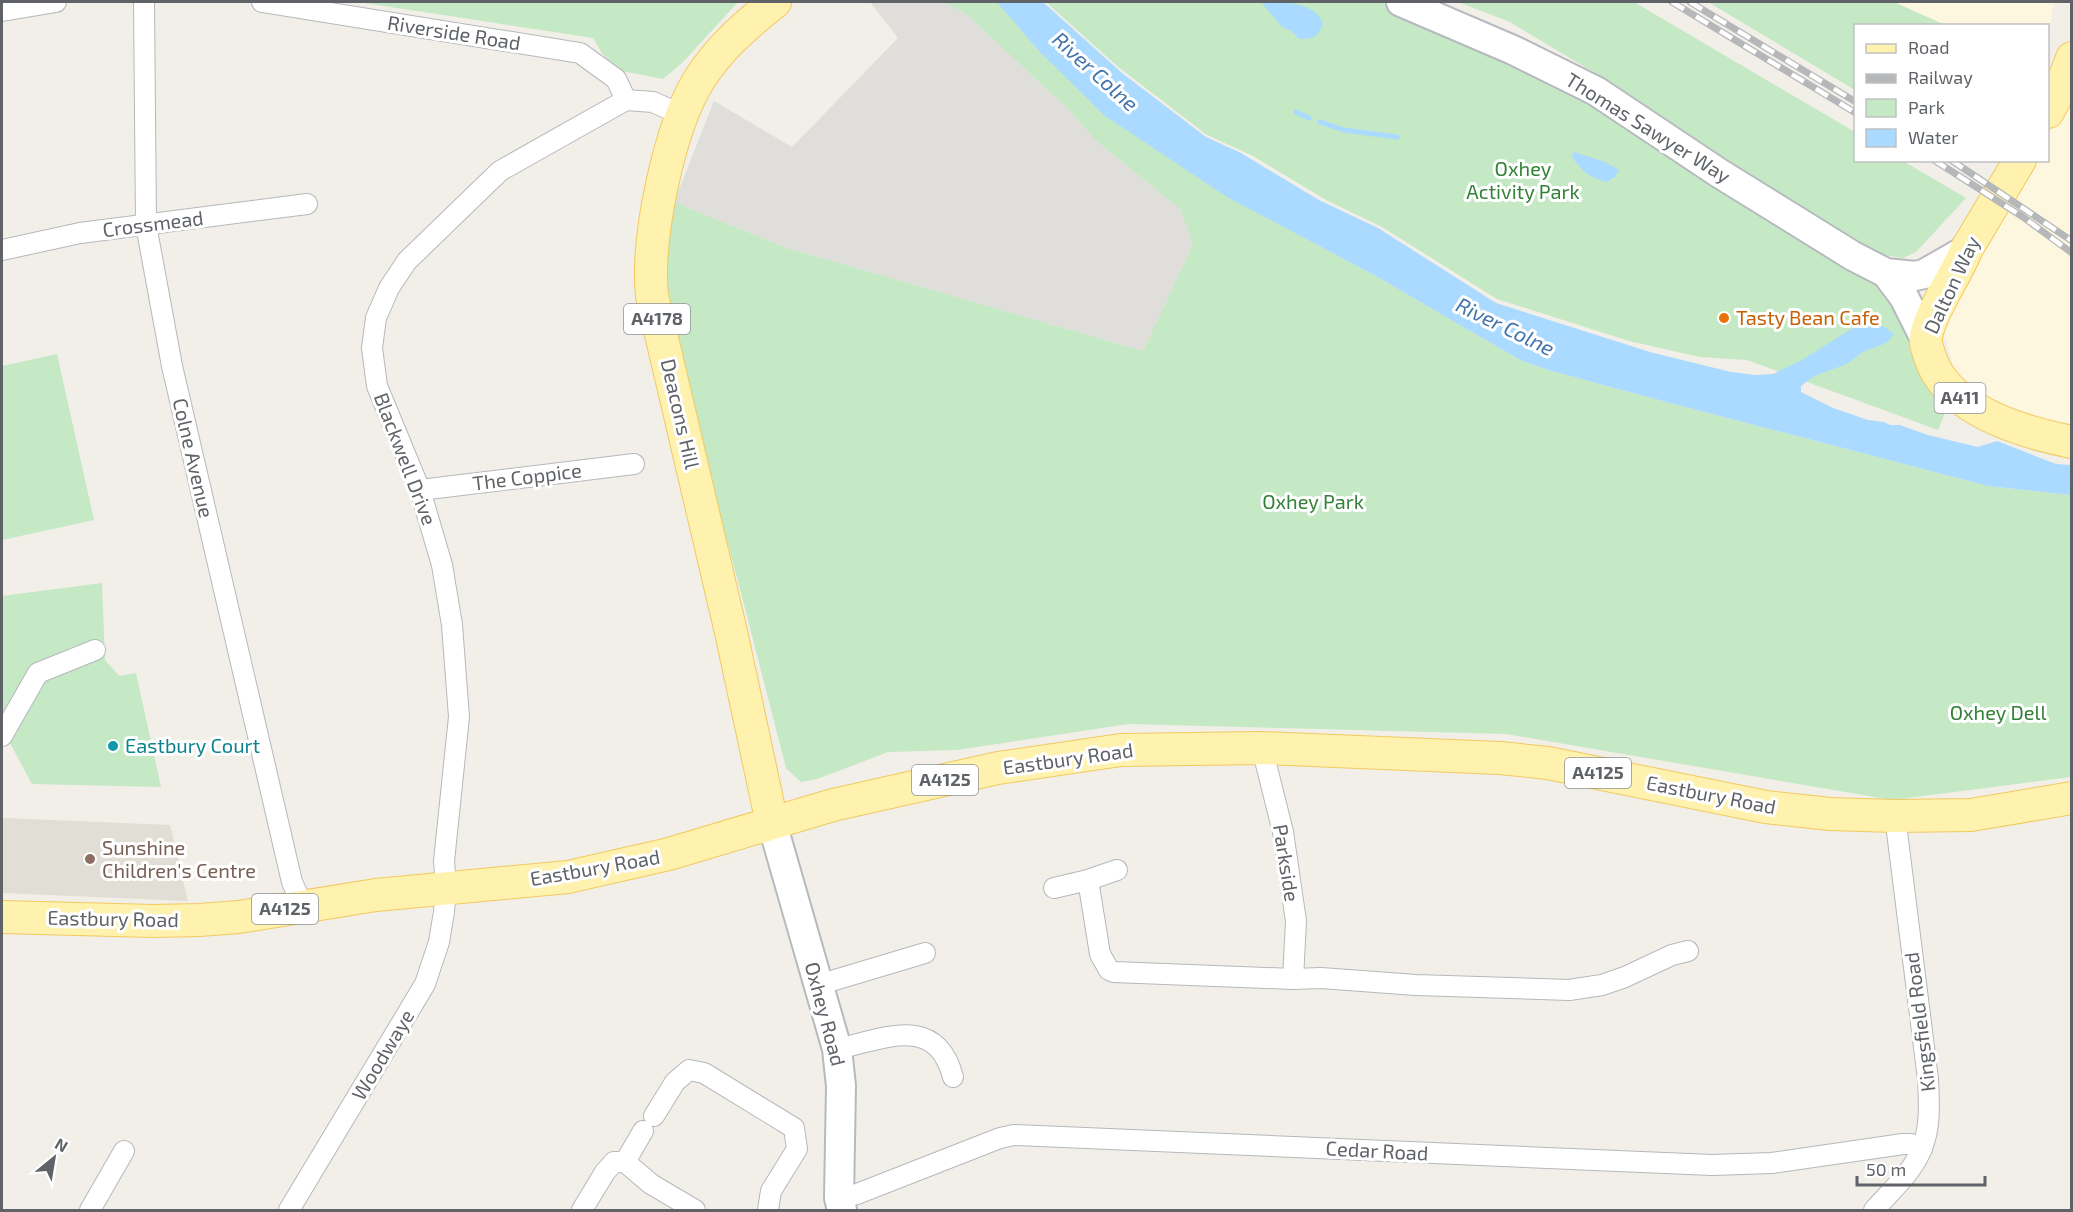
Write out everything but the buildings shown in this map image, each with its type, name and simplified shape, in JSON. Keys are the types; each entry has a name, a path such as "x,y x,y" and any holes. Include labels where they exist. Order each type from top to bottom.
{"main road":[{"name":"Deacons Hill","path":"772,823 650,279 653,232 667,168 682,115 699,80 714,59 747,23 775,2"},
{"path":"2049,110 2072,58"},
{"name":"Dalton Way","path":"2019,162 1966,250 1939,304 1925,339 1930,358 1938,374 1947,387 1965,402 2022,429 2072,442"},
{"name":"Eastbury Road","path":"2,917 199,920 239,917 446,887 568,877 669,854 824,807 998,768 1121,750 1263,748 1500,758 1548,763 1766,807 1830,814 1971,815 2072,798"}],"street":[{"path":"2,11 56,2"},
{"name":"Colne Avenue","path":"144,2 146,225 172,366 292,882 303,906"},
{"name":"Riverside Road","path":"262,2 580,53 616,79 626,100"},
{"name":"Thomas Sawyer Way","path":"1401,2 1522,54 1596,91 1719,173 1853,256 1886,273 1916,276 1924,274 1966,250"},
{"path":"626,100 653,102 682,115"},
{"name":"Blackwell Drive","path":"446,887 444,861 459,717 452,625 442,565 420,490 377,386 372,348 376,318 389,288 408,261 500,171 626,100"},
{"name":"Crossmead","path":"2,250 80,233 307,204"},
{"name":"Thomas Sawyer Way","path":"1886,273 1904,297 1925,339"},
{"name":"The Coppice","path":"420,490 634,464"},
{"path":"2,736 38,673 95,650"},
{"name":"Parkside","path":"1263,748 1283,832 1296,921 1293,979"},
{"name":"Kingsfield Road","path":"1874,1210 1904,1177 1922,1149 1930,1110 1895,816"},
{"name":"Oxhey Road","path":"772,823 837,1049 841,1086 841,1204"},
{"path":"1054,888 1117,870"},
{"path":"1088,880 1100,954 1109,970 1114,972 1293,979 1321,978 1416,985 1582,988 1602,985 1625,977 1672,955 1688,951"},
{"name":"Woodwaye","path":"289,1210 425,984 439,942 446,887"},
{"path":"818,986 924,953"},
{"path":"837,1049 896,1035 921,1036 942,1051 948,1059 953,1077"},
{"path":"625,1162 675,1082 689,1070 704,1073 794,1128 797,1149 771,1191 768,1210"},
{"name":"Cedar Road","path":"841,1204 856,1194 991,1141 1014,1135 1712,1165 1772,1163 1903,1144 1911,1144 1922,1149"},
{"path":"90,1210 124,1151"},
{"path":"582,1210 610,1166 618,1161 625,1162 651,1184 695,1210"}],"shaded area":[{"path":"870,2 944,2 967,15 1069,110 1095,140 1180,209 1193,244 1143,351 787,248 674,202 714,101 792,147 898,38"},
{"path":"1894,2 2054,2 2049,30 2049,24 1943,24"},
{"path":"2071,85 2071,428 1992,406 1956,377 1942,325 2030,162 2049,162 2049,127"},
{"name":"Sunshine Children's Centre","path":"2,818 170,825 188,901 2,893"}],"green space":[{"path":"358,2 738,2 683,62 663,79 622,71 603,55 593,38"},
{"name":"Oxhey Park","path":"944,2 999,3 1038,50 1297,234 1374,275 1520,360 1636,394 1988,486 2071,495 2071,777 1892,800 1506,734 1128,724 957,750 888,752 817,779 801,782 786,768 677,356 656,267 674,202 787,248 1143,351 1193,244 1180,209 1095,140 1069,110 967,15"},
{"name":"Oxhey Activity Park","path":"1046,2 1383,2 1532,65 1868,275 1908,313 1910,352 1951,399 1938,430 1747,360 1700,357 1629,341 1497,299 1382,227 1326,200 1253,156 1207,135 1117,66"},
{"path":"1458,2 1634,2 1854,131 1854,162 1905,162 1966,198 1916,252 1903,258 1877,254 1714,154 1603,78 1510,22"},
{"path":"1708,2 1894,2 1943,24 1854,24 1854,89"},
{"path":"57,354 94,520 2,540 2,366"},
{"path":"102,583 105,660 119,676 136,673 161,787 32,784 2,728 2,596"}],"water":[{"name":"River Colne","path":"997,2 1043,2 1122,73 1206,137 1241,153 1319,200 1378,228 1496,303 1650,352 1731,372 1755,375 1773,374 1802,360 1870,317 1894,334 1886,343 1863,352 1847,364 1814,376 1801,386 1801,392 1833,408 1868,420 1900,425 1928,435 1978,447 1997,441 2056,464 2071,465 2071,495 1988,486 1636,394 1520,360 1374,275 1227,197 1105,116 1038,50"},
{"path":"1261,2 1297,4 1306,7 1319,17 1323,24 1314,37 1299,39 1291,31 1282,27"},
{"path":"1574,152 1605,162 1619,170 1615,177 1606,182 1600,180 1586,173 1579,166 1572,157"}],"waterway":[{"path":"1296,112 1309,118"},
{"path":"1320,122 1344,130 1397,137"}],"railway":[{"path":"1672,2 1854,112"},
{"path":"1690,2 1854,101"},
{"path":"1937,162 2023,217 2072,253"},
{"path":"1954,162 2072,241"}],"place":[{"name":"Tasty Bean Cafe","path":"1724,318"},
{"name":"Eastbury Court","path":"113,746"},
{"name":"Sunshine Children's Centre","path":"90,859"}],"park label":[{"name":"Oxhey Dell","path":"1998,713"}]}
